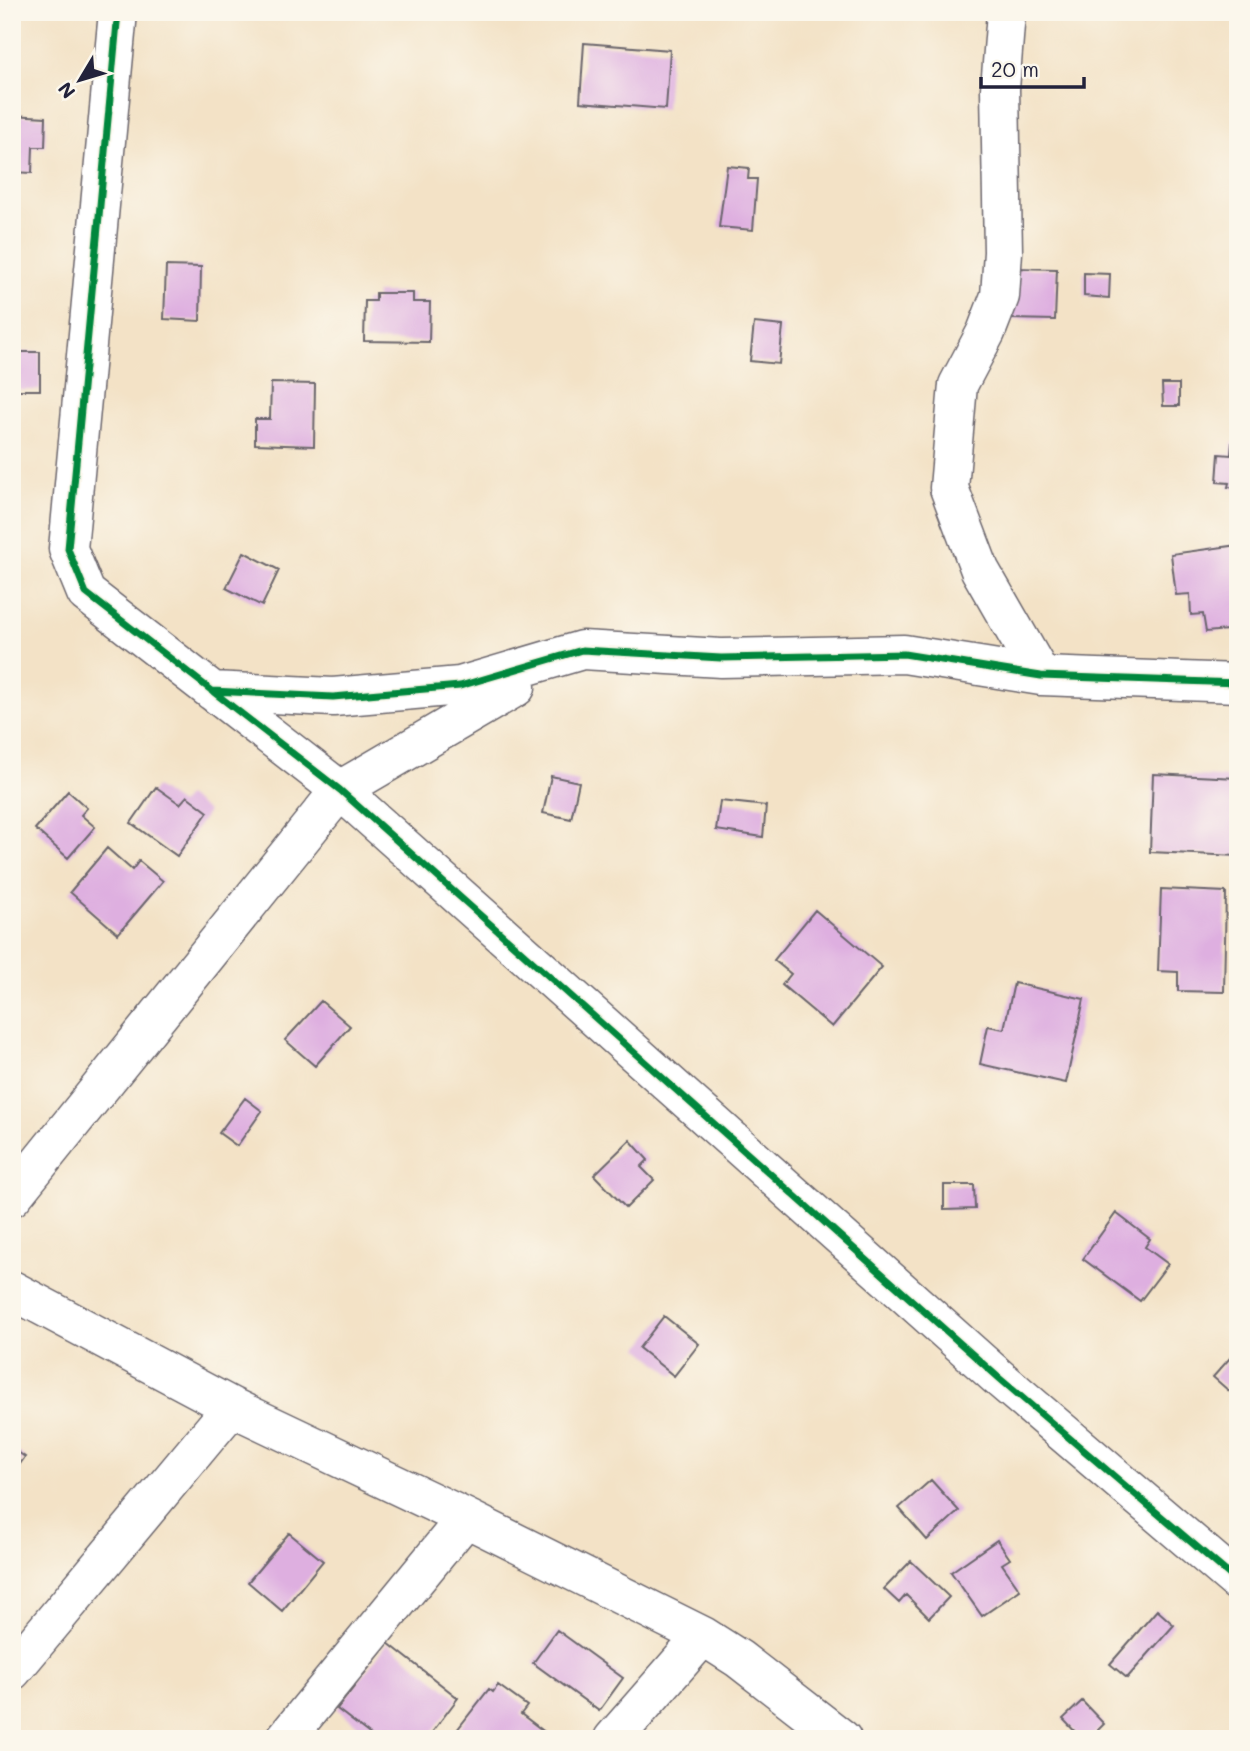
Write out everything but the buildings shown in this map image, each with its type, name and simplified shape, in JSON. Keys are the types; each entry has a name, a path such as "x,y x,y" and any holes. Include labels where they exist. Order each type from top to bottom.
{"street":[{"path":"96,12 111,68"},
{"path":"118,12 68,549 86,593 340,790 999,1378 1238,1582"},
{"path":"1006,12 1000,89 1003,252 1000,296 986,332 958,385 950,488 980,569 1041,676"},
{"path":"212,691 333,697 460,686 582,650 721,658 904,654 1041,676 1238,682"},
{"path":"12,1197 340,790 453,721 582,650"},
{"path":"12,1290 232,1407 466,1518 703,1636 739,1659 842,1739"},
{"path":"12,1671 232,1407"},
{"path":"285,1739 466,1518"},
{"path":"613,1739 703,1636"}],"cycle path":[{"path":"118,12 68,549 86,593 340,790 999,1378 1238,1582"},
{"path":"212,691 333,697 460,686 582,650 721,658 904,654 1041,676 1238,683"}]}
